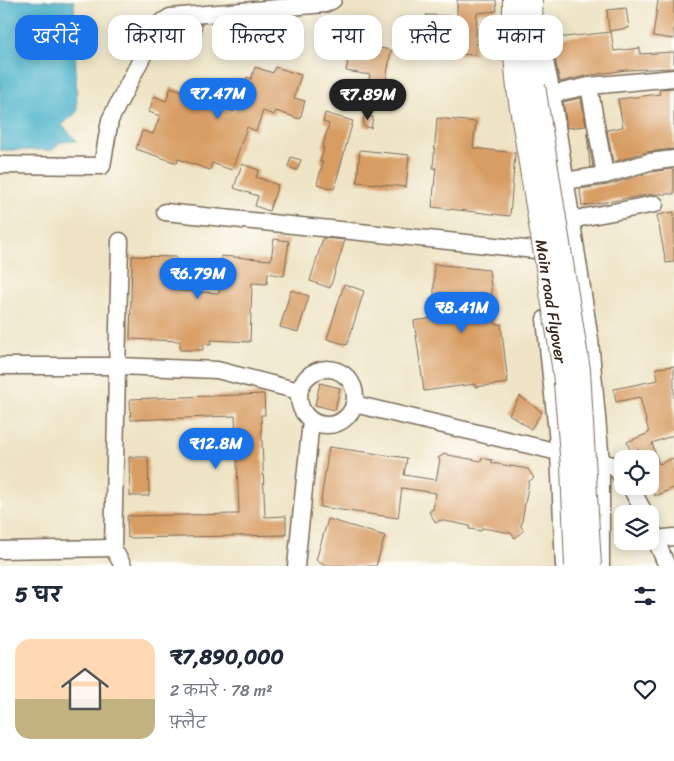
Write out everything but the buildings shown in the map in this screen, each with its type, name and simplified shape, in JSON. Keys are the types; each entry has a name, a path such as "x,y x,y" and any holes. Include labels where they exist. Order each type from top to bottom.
{"main road":[{"name":"Main road Flyover","path":"513,0 513,15"},
{"name":"Main road Flyover","path":"532,0 532,48 535,90 571,466 575,566"},
{"name":"Main road Flyover","path":"522,60 535,90 580,370 591,566"}],"street":[{"path":"0,165 102,166 110,120 159,24 170,17 326,4 333,0"},
{"path":"509,60 510,93 550,357 560,452 564,566"},
{"path":"601,566 602,462 590,340 564,181 535,90 674,78"},
{"path":"589,86 605,175"},
{"path":"564,181 605,175 649,162 674,159"},
{"path":"570,220 655,204"},
{"path":"165,212 535,250"},
{"path":"120,241 113,548 123,566"},
{"path":"0,366 118,366 217,370 299,391"},
{"path":"318,370 338,371 352,384 354,404 345,419 337,424 319,425 311,421 300,408 299,391 309,375 318,370"},
{"path":"354,404 602,462 614,467"},
{"path":"298,565 311,421"},
{"path":"659,534 674,537"},
{"path":"659,547 667,566"},
{"path":"0,550 113,548"}],"water":[{"path":"0,0 74,1 74,15 15,15 15,60 76,60 77,112 62,125 77,141 60,142 53,150 0,150"}]}
